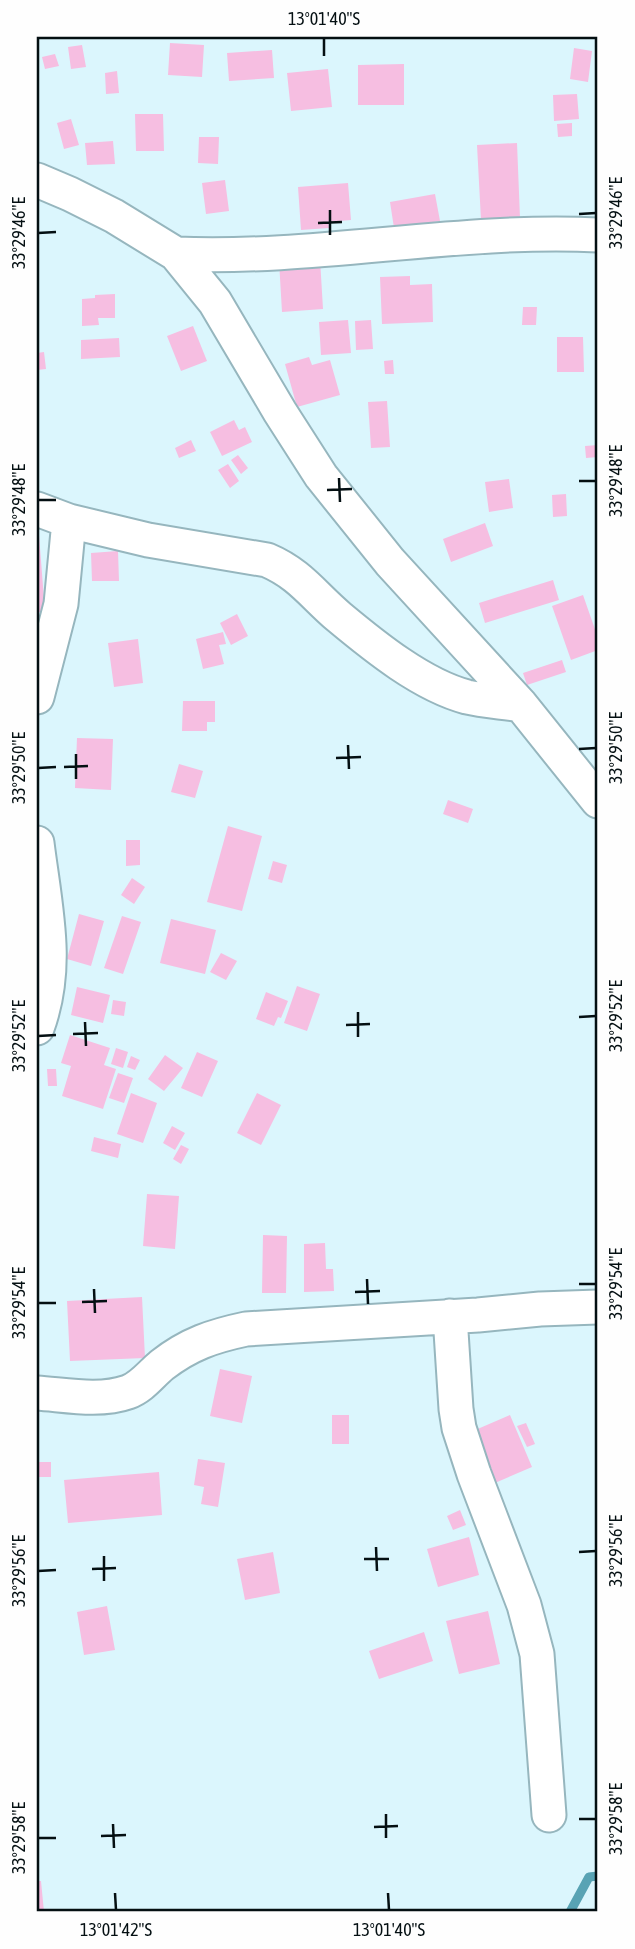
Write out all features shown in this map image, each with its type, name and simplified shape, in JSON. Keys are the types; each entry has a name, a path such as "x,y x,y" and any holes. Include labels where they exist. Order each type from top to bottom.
{"street":[{"path":"37,180 114,216 176,254 215,302 321,476 390,562 521,705 598,801"},
{"path":"176,254 280,254 540,233 598,235"},
{"path":"37,509 69,521 148,540 267,561 285,568 307,585 338,616 422,678 467,696 521,705"},
{"path":"37,697 61,604 69,521"},
{"path":"37,843 50,946 50,966 44,1009 37,1028"},
{"path":"37,1393 89,1397 130,1391 197,1342 246,1329 598,1307"},
{"path":"450,1316 459,1428 524,1605 537,1654 549,1815"}],"building":[{"path":"170,43 204,45 202,77 168,75"},
{"path":"82,45 86,67 71,69 68,47"},
{"path":"574,48 592,51 588,82 570,79"},
{"path":"272,50 274,78 229,81 227,53"},
{"path":"55,54 59,66 45,69 42,57"},
{"path":"404,64 404,105 358,105 358,65"},
{"path":"328,69 332,107 291,111 287,73"},
{"path":"117,71 119,93 106,94 105,73"},
{"path":"577,94 579,119 554,121 553,95"},
{"path":"135,114 163,114 164,151 136,151"},
{"path":"71,119 79,145 64,149 57,123"},
{"path":"572,123 572,136 558,137 557,124"},
{"path":"199,137 219,137 218,164 198,163"},
{"path":"113,141 115,164 87,165 85,143"},
{"path":"517,143 520,218 481,220 477,145"},
{"path":"225,180 229,211 206,214 202,183"},
{"path":"348,183 351,220 328,222 329,228 301,230 298,187"},
{"path":"435,194 440,221 394,228 390,202"},
{"path":"320,259 323,309 282,312 279,261"},
{"path":"410,276 410,285 432,284 433,322 382,324 380,277"},
{"path":"115,294 115,318 98,318 99,325 82,326 82,299"},
{"path":"523,307 537,307 536,325 522,325"},
{"path":"348,320 351,353 321,355 319,322"},
{"path":"371,320 373,349 356,350 355,321"},
{"path":"193,326 207,361 181,371 167,336"},
{"path":"557,337 583,337 584,372 557,372"},
{"path":"119,338 120,357 81,359 81,340"},
{"path":"44,352 46,369 37,370 37,353"},
{"path":"309,357 312,365 330,360 340,395 297,407 285,364"},
{"path":"393,360 394,374 385,374 384,361"},
{"path":"387,401 390,447 371,448 368,402"},
{"path":"234,420 239,430 245,427 252,442 222,456 210,432"},
{"path":"191,440 196,451 179,458 175,448"},
{"path":"598,445 598,457 586,458 585,446"},
{"path":"238,455 248,468 241,474 231,460"},
{"path":"228,464 239,481 230,488 218,470"},
{"path":"509,479 513,508 489,512 485,482"},
{"path":"566,494 567,516 553,517 552,495"},
{"path":"485,523 493,546 451,562 443,539"},
{"path":"39,535 45,612 37,612"},
{"path":"118,551 119,581 92,581 91,553"},
{"path":"553,580 559,600 485,623 479,603"},
{"path":"583,595 598,638 598,650 571,660 552,606"},
{"path":"237,614 248,636 231,645 220,623"},
{"path":"223,632 226,644 219,645 224,664 203,669 196,639"},
{"path":"138,639 143,683 114,687 108,643"},
{"path":"562,660 566,672 527,685 523,673"},
{"path":"183,701 215,701 215,722 207,722 207,731 182,731"},
{"path":"77,738 113,739 111,790 75,788"},
{"path":"179,764 203,771 195,798 171,792"},
{"path":"448,800 473,809 468,823 443,814"},
{"path":"228,826 262,836 242,911 207,902"},
{"path":"126,840 140,840 140,865 126,866"},
{"path":"273,861 287,865 282,883 268,879"},
{"path":"132,878 145,887 134,904 121,895"},
{"path":"79,914 104,921 91,966 67,959"},
{"path":"122,916 141,922 123,974 104,968"},
{"path":"171,919 216,930 205,974 160,963"},
{"path":"221,953 237,961 226,980 210,972"},
{"path":"297,986 320,994 307,1031 284,1023"},
{"path":"77,987 110,995 103,1023 71,1015"},
{"path":"266,992 288,1001 281,1018 278,1017 274,1026 256,1019"},
{"path":"113,1000 126,1002 124,1016 111,1014"},
{"path":"70,1035 110,1048 104,1065 116,1069 103,1109 62,1096 71,1066 61,1063"},
{"path":"116,1048 128,1052 123,1068 111,1064"},
{"path":"197,1052 218,1061 202,1097 181,1088"},
{"path":"165,1055 183,1068 164,1091 148,1079"},
{"path":"131,1056 140,1060 135,1070 127,1067"},
{"path":"47,1069 56,1069 57,1086 48,1086"},
{"path":"118,1073 133,1078 124,1103 109,1098"},
{"path":"131,1093 157,1103 143,1143 117,1134"},
{"path":"257,1093 281,1105 261,1145 237,1133"},
{"path":"172,1126 185,1133 175,1150 163,1143"},
{"path":"94,1137 121,1144 118,1158 91,1151"},
{"path":"181,1145 189,1149 181,1164 173,1159"},
{"path":"147,1194 179,1196 175,1249 143,1246"},
{"path":"263,1235 287,1236 286,1293 262,1293"},
{"path":"325,1243 326,1269 333,1269 334,1291 304,1292 304,1244"},
{"path":"142,1297 145,1358 70,1361 67,1301"},
{"path":"220,1369 252,1376 242,1423 210,1416"},
{"path":"332,1415 349,1415 349,1444 332,1444"},
{"path":"510,1415 532,1467 488,1486 466,1434"},
{"path":"526,1423 535,1444 527,1447 517,1426"},
{"path":"198,1459 225,1463 218,1507 201,1504 204,1487 194,1485"},
{"path":"37,1462 51,1462 51,1477 37,1477"},
{"path":"159,1472 162,1515 68,1523 64,1480"},
{"path":"460,1510 466,1525 453,1530 447,1516"},
{"path":"469,1537 479,1575 438,1587 427,1549"},
{"path":"273,1552 280,1593 245,1600 237,1559"},
{"path":"107,1606 115,1650 84,1655 77,1612"},
{"path":"488,1611 500,1664 459,1674 446,1621"},
{"path":"424,1632 433,1661 379,1679 369,1651"},
{"path":"37,1881 41,1881 44,1912 37,1912"}],"waterway":[{"path":"570,1912 589,1877 598,1876"}]}
